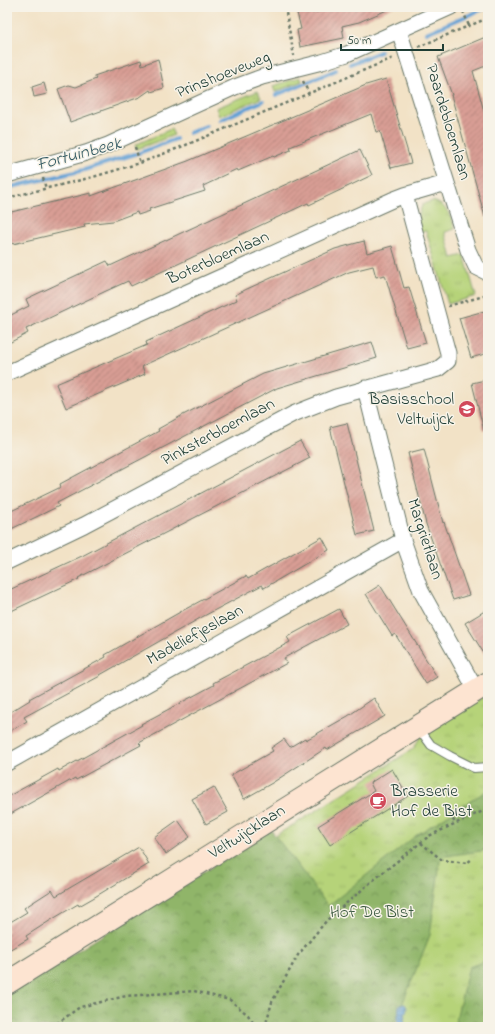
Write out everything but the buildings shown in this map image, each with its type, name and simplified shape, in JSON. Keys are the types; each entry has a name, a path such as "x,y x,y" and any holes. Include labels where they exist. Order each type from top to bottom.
{"street":[{"name":"Prinshoeveweg","path":"7,175 80,154 108,144 235,88 262,78 300,74 322,62 347,54 403,42 458,10"},
{"name":"Paardebloemlaan","path":"403,42 468,250 476,267 488,273"},
{"name":"Boterbloemlaan","path":"7,374 405,195 446,183"},
{"path":"405,195 436,309"},
{"name":"Pinksterbloemlaan","path":"7,562 84,525 293,414 336,397 365,388 438,369 448,361 448,352 436,309"},
{"name":"Margrietlaan","path":"365,388 403,540 422,591 482,687"},
{"name":"Madeliefjeslaan","path":"7,763 403,540"},
{"name":"Veltwijcklaan","path":"7,983 417,726 482,687"}],"lane":[{"path":"417,726 431,745 450,756 474,768 488,767"}],"path":[{"path":"285,7 300,74 309,94"},
{"path":"458,10 470,26"},
{"path":"7,198 93,177 140,163 309,94 403,42 470,26 488,18"},
{"path":"135,149 140,163"},
{"path":"45,184 46,189"},
{"path":"436,309 484,296 488,288"},
{"path":"265,1027 272,1002 298,955 327,920 371,882 429,836 488,809"},
{"path":"450,814 455,823"},
{"path":"421,843 442,860 467,863 472,859"},
{"path":"52,1027 80,1007 126,996 194,992 230,1000 248,1016 256,1027"}],"green space":[{"path":"300,77 302,81 275,92 273,86"},
{"path":"258,91 261,98 219,116 216,108"},
{"path":"171,129 174,135 137,149 135,145"},
{"path":"433,201 442,205 450,215 455,229 445,232 452,258 464,255 476,296 448,304 426,231 420,232 419,229 419,214 421,207 423,204"},
{"name":"Hof De Bist","path":"488,694 488,1027 7,1027 124,927 303,819 413,749 422,734"},
{"name":"Hof De Bist","path":"488,790 488,850 445,856 440,861 430,935 393,1027 7,1027 7,995 271,830 328,906 418,834"},
{"path":"488,960 488,1027 454,1027 469,967"}],"water":[{"path":"405,1004 407,1008 404,1020 406,1027 397,1027 399,1005"}],"waterway":[{"name":"Fortuinbeek","path":"467,16 488,7"},
{"name":"Fortuinbeek","path":"426,33 464,17"},
{"name":"Fortuinbeek","path":"350,64 380,52"},
{"name":"Fortuinbeek","path":"306,83 336,70"},
{"name":"Fortuinbeek","path":"276,95 303,84"},
{"name":"Fortuinbeek","path":"220,120 263,101"},
{"name":"Fortuinbeek","path":"189,133 206,126"},
{"name":"Fortuinbeek","path":"139,153 176,139"},
{"name":"Fortuinbeek","path":"7,188 84,170 135,154"}],"place":[{"name":"Basisschool Veltwijck","path":"467,409"},
{"name":"Brasserie Hof de Bist","path":"378,801"}]}
